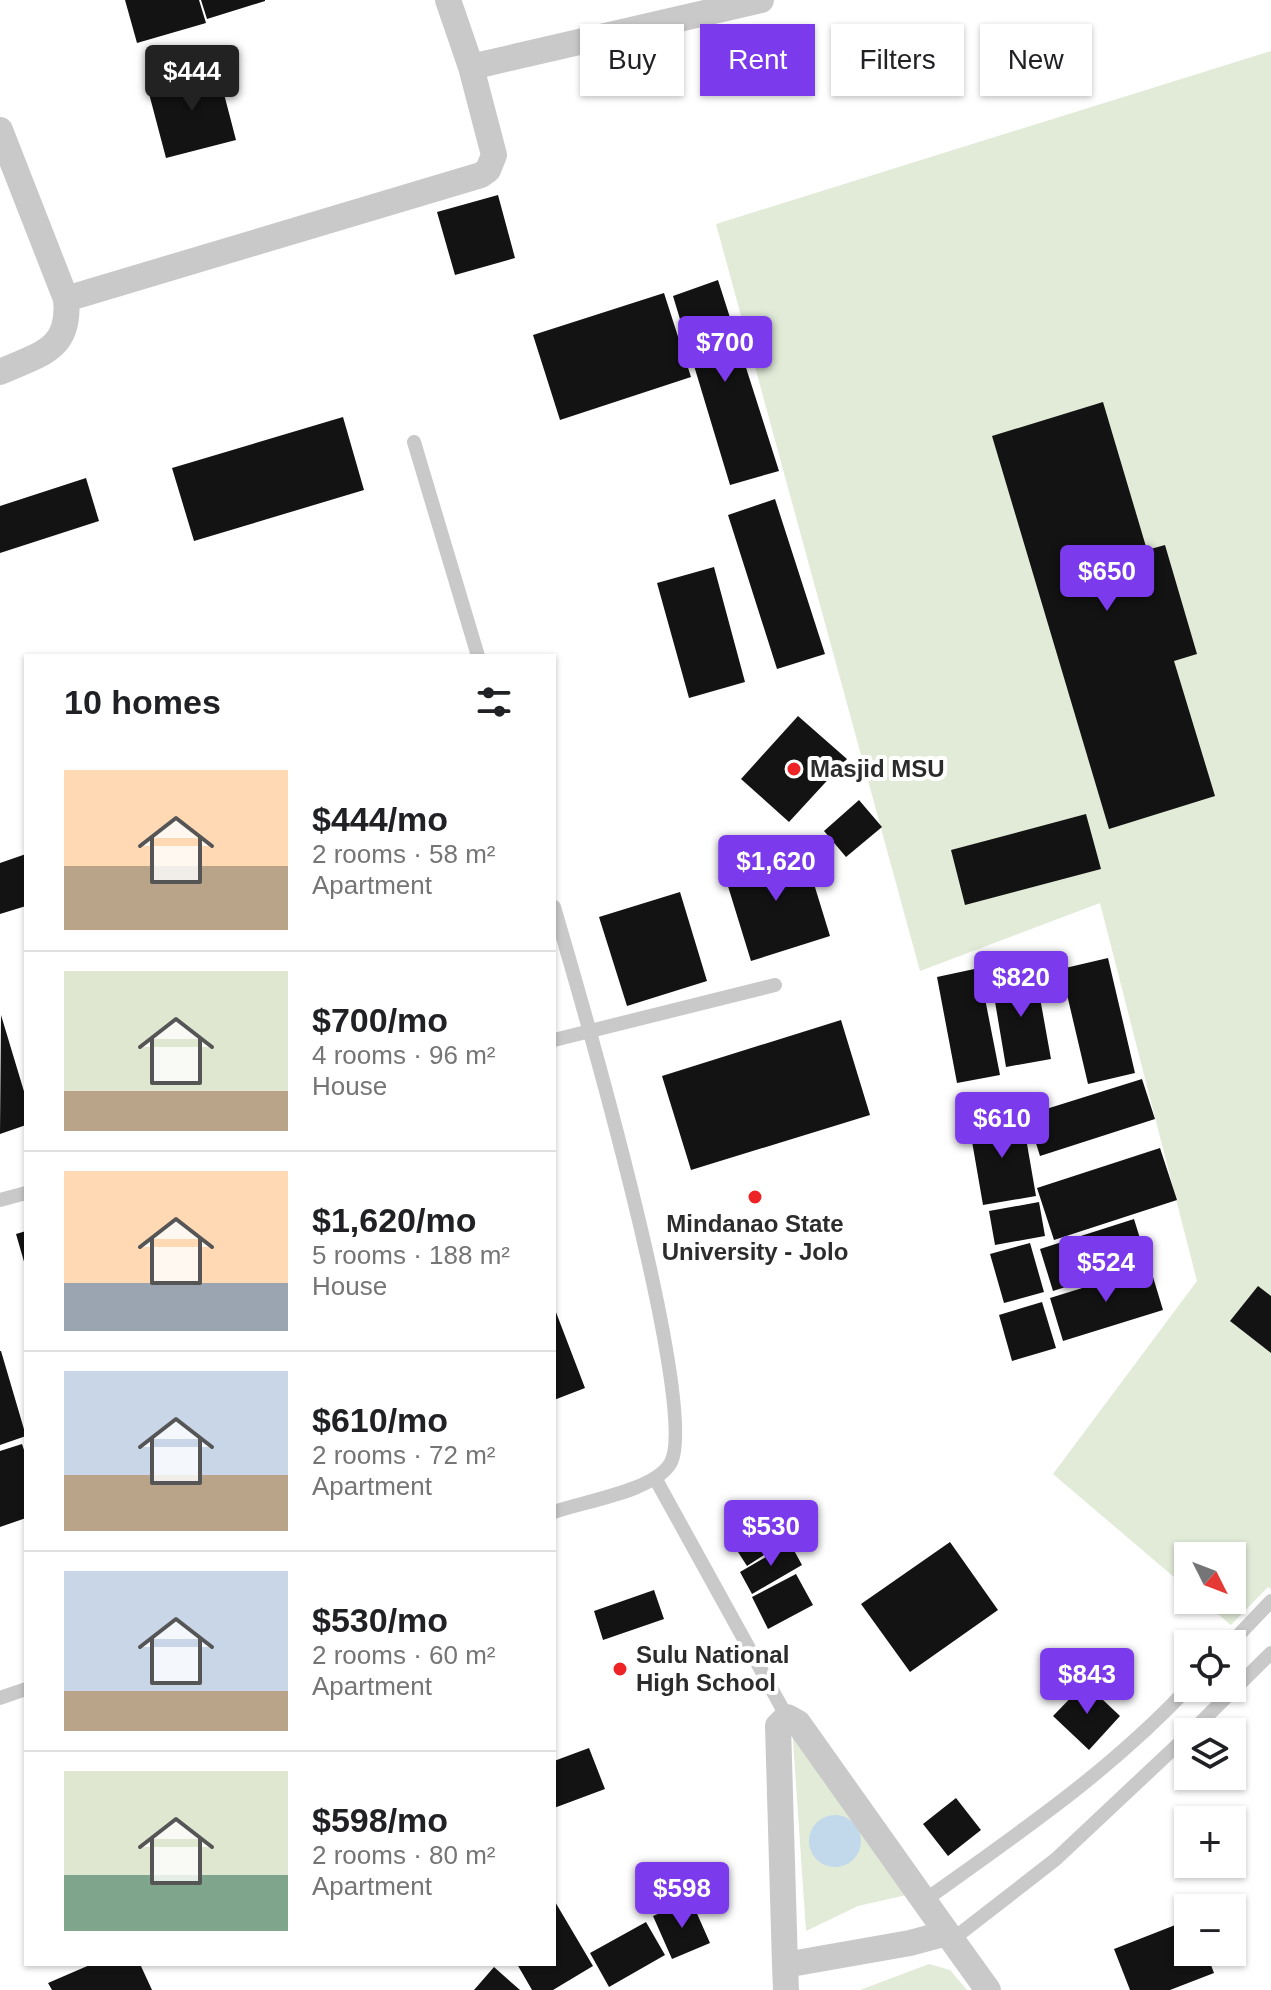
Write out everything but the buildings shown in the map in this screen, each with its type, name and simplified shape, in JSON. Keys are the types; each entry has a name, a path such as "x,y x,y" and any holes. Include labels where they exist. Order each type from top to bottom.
{"street":[{"path":"66,299 481,175 488,170 494,155 471,67 448,0"},
{"path":"471,67 761,0"},
{"path":"0,130 66,299 68,318 57,343 0,372"},
{"path":"950,1936 910,1943 785,1977 778,1726 787,1717 798,1723 925,1900 988,1990"}],"lane":[{"path":"414,442 477,654"},
{"path":"556,914 591,1030 674,1377 677,1449 669,1467 655,1478 556,1511"},
{"path":"556,1039 775,985"},
{"path":"0,1200 24,1194"},
{"path":"655,1478 787,1717"},
{"path":"1243,1630 1271,1601"},
{"path":"1206,1718 1271,1653"},
{"path":"0,1698 24,1690"},
{"path":"925,1900 1085,1786 1144,1735 1175,1702"},
{"path":"950,1936 1056,1859 1174,1749"}],"green space":[{"path":"1271,51 1271,1589 1268,1587 1246,1610 1246,1542 1174,1542 1174,1577 1053,1474 1197,1281 1100,903 920,971 716,224"},
{"path":"1218,1614 1242,1614 1231,1625"},
{"path":"792,1726 915,1893 858,1906 806,1931"},
{"path":"929,1964 950,1970 967,1990 860,1990"}],"water":[{"path":"835,1815 854,1822 861,1841 854,1860 835,1867 816,1860 809,1841 816,1822"}],"place":[{"name":"Masjid MSU","path":"794,769"},
{"name":"Mindanao State University - Jolo","path":"755,1197"},
{"name":"Sulu National High School","path":"620,1669"}]}
